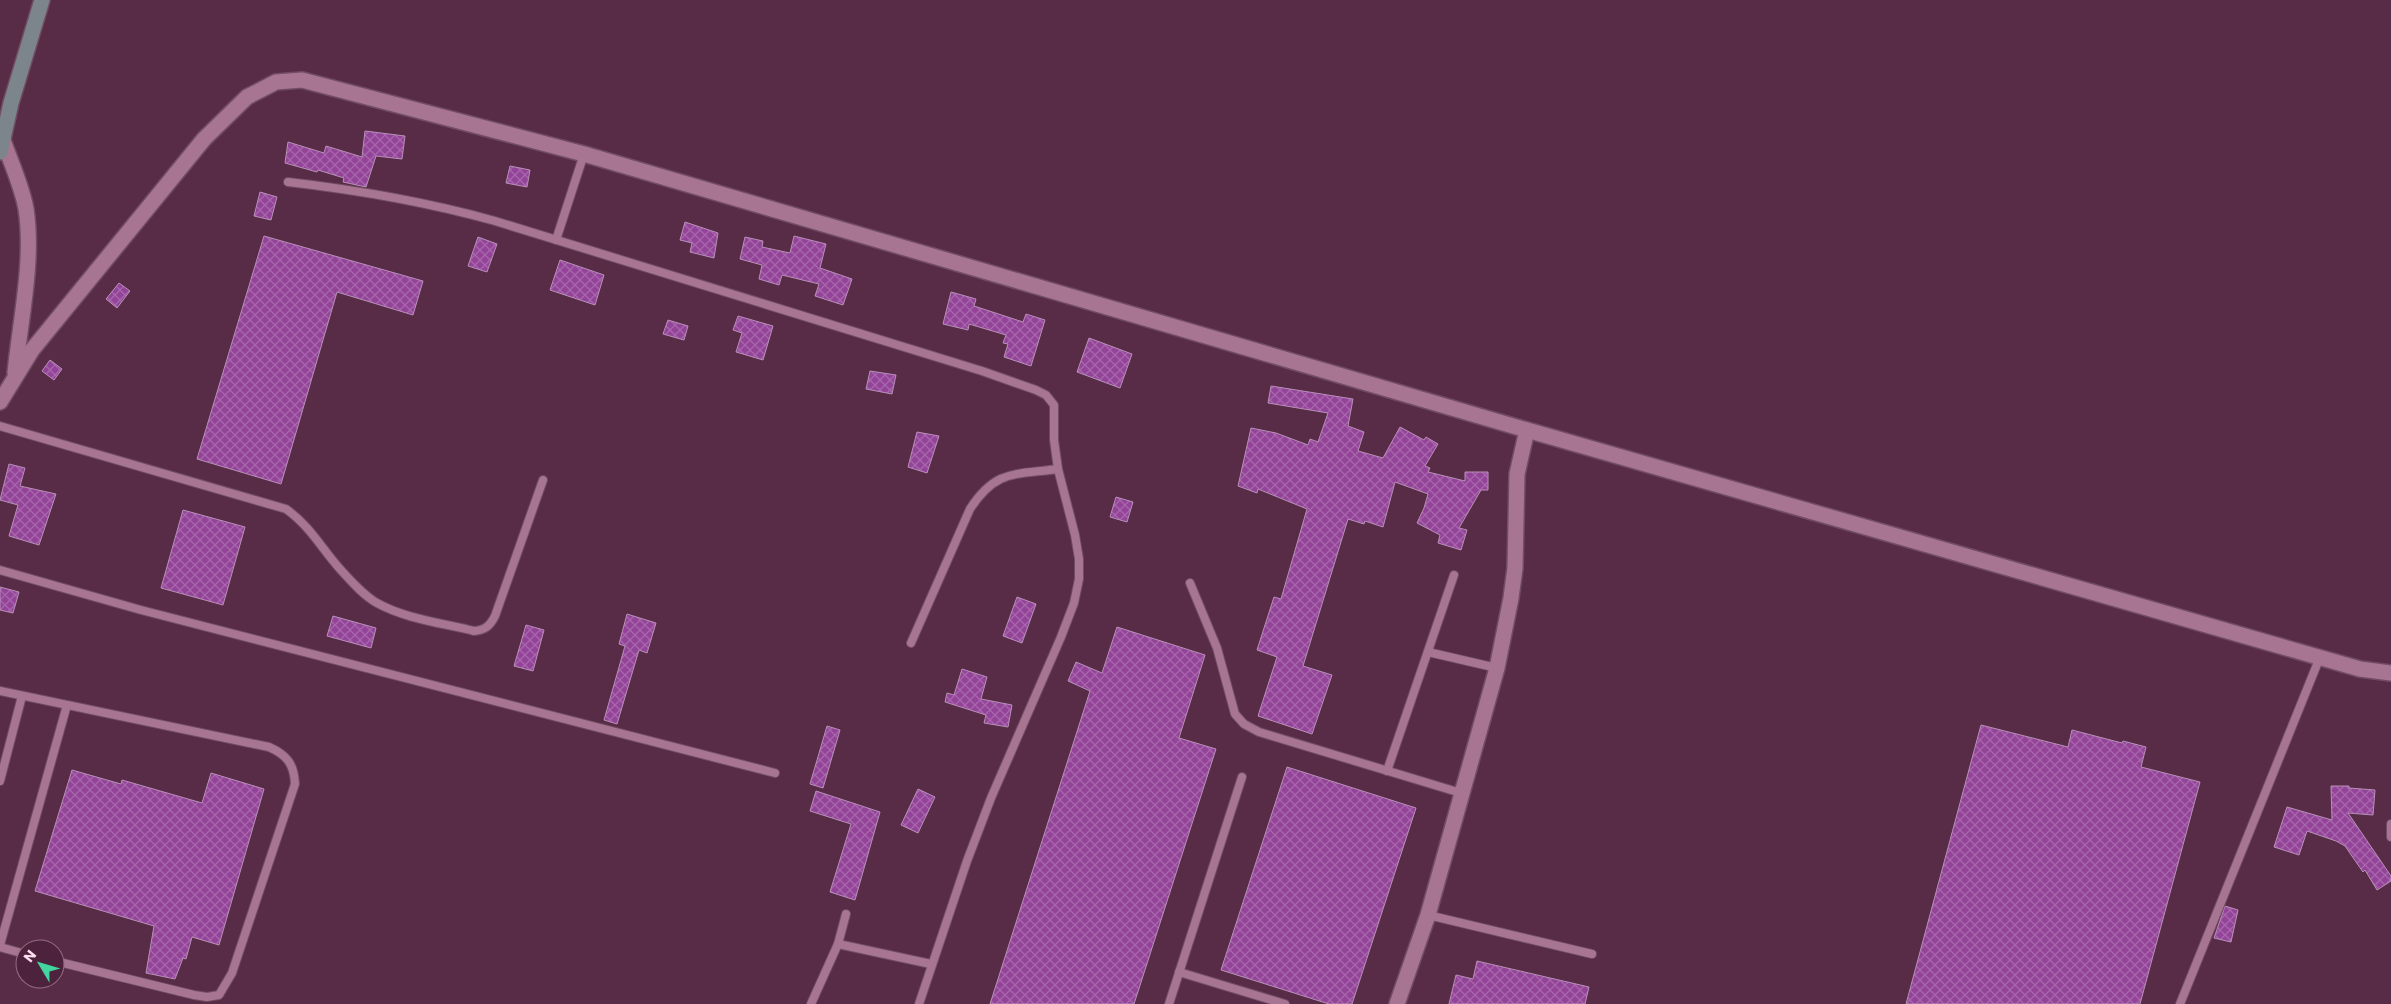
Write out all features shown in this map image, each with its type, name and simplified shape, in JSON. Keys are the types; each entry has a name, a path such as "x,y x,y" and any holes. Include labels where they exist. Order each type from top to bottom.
{"main road":[{"path":"1,146 6,101 42,0"}],"street":[{"path":"0,402 14,377 38,343 204,139 247,97 276,82 302,80 584,154 1526,430 2360,669 2391,673"},
{"path":"1,146 18,178 26,208 29,245 14,377"},
{"path":"1396,1004 1428,915 1497,668 1515,568 1517,474 1526,430"}],"lane":[{"path":"556,240 584,154"},
{"path":"288,182 347,189 443,206 982,371 1046,394 1054,405 1054,440 1058,469 1079,559 1079,579 1074,603 991,798 931,964 919,1004"},
{"path":"0,426 286,509 299,518 339,568 361,591 376,602 392,611 474,631 482,630 490,625 495,616 543,480"},
{"path":"911,643 970,509 981,492 1001,476 1058,469"},
{"path":"0,570 141,610 775,773"},
{"path":"1387,771 1454,575"},
{"path":"1190,584 1217,648 1235,714 1244,724 1259,732 1461,793"},
{"path":"1428,652 1497,668"},
{"path":"2180,1004 2320,657"},
{"path":"0,691 269,748 283,754 291,763 295,773 295,784 232,973 219,995 207,997 194,995 65,963"},
{"path":"0,781 22,696"},
{"path":"15,951 0,946 67,705"},
{"path":"1169,1004 1242,777"},
{"path":"2391,824 2391,837"},
{"path":"811,1004 838,944 846,914"},
{"path":"1428,915 1592,954"},
{"path":"838,944 931,964"},
{"path":"1179,972 1285,1004"}],"building":[{"path":"365,131 405,136 402,159 376,156 366,187 343,182 344,178 318,170 317,172 285,163 288,142 324,153 326,146 362,157"},
{"path":"510,166 530,170 527,187 506,183"},
{"path":"260,192 277,197 271,220 254,216"},
{"path":"685,222 718,233 714,258 690,252 692,243 680,240"},
{"path":"264,236 423,281 413,315 337,292 281,484 197,459"},
{"path":"794,236 826,244 820,268 852,279 843,305 815,296 819,284 782,275 779,285 759,279 762,265 740,259 745,237 763,241 762,247 790,253"},
{"path":"478,237 497,244 487,272 468,266"},
{"path":"560,260 604,275 595,305 550,290"},
{"path":"119,283 130,291 117,308 106,299"},
{"path":"951,292 976,299 974,306 1023,322 1026,314 1045,320 1031,366 1004,357 1008,344 1003,343 1006,335 969,324 968,330 943,324"},
{"path":"738,316 773,326 763,360 736,352 742,333 733,330"},
{"path":"668,320 688,326 684,340 663,334"},
{"path":"1089,338 1132,354 1120,388 1077,372"},
{"path":"50,360 62,369 54,380 42,371"},
{"path":"870,371 896,375 892,394 866,389"},
{"path":"1271,386 1353,399 1348,426 1364,432 1358,451 1383,458 1400,427 1424,440 1426,437 1438,444 1425,466 1430,468 1428,472 1465,481 1465,472 1488,472 1488,490 1481,490 1459,528 1467,530 1461,550 1438,543 1440,535 1417,523 1428,494 1395,482 1383,527 1365,521 1364,524 1348,519 1303,666 1332,675 1312,734 1258,716 1277,657 1257,650 1274,597 1281,599 1307,509 1258,489 1257,493 1238,486 1251,428 1276,433 1308,445 1310,439 1318,442 1328,413 1268,403"},
{"path":"917,432 939,436 927,473 908,467"},
{"path":"9,464 25,468 20,486 56,494 39,545 9,536 18,505 0,500"},
{"path":"1116,497 1133,502 1127,522 1110,517"},
{"path":"183,510 245,527 223,605 161,588"},
{"path":"0,587 19,592 13,613 0,610"},
{"path":"1017,597 1036,604 1022,643 1003,636"},
{"path":"627,614 656,623 647,653 639,650 617,724 604,720 625,646 619,644"},
{"path":"333,616 376,628 371,648 327,636"},
{"path":"526,625 544,630 533,671 514,666"},
{"path":"1117,627 1205,655 1179,738 1216,749 1134,1004 990,1004 1090,691 1068,681 1076,662 1102,673"},
{"path":"962,669 987,677 981,699 1012,705 1008,727 984,723 986,715 945,702 947,693 954,695"},
{"path":"1981,725 2068,747 2072,730 2122,743 2123,741 2146,747 2141,767 2200,782 2140,1004 1906,1004"},
{"path":"827,726 840,730 823,788 810,784"},
{"path":"1287,767 1416,808 1352,1004 1329,1004 1221,970"},
{"path":"72,770 121,784 122,780 202,803 211,773 264,789 219,945 192,937 186,959 183,958 175,979 146,973 154,926 35,891"},
{"path":"2331,786 2349,786 2349,788 2375,790 2373,815 2348,813 2391,876 2391,881 2377,890 2365,870 2363,872 2345,846 2336,841 2307,831 2299,855 2274,847 2287,807 2332,820"},
{"path":"918,789 935,797 918,833 901,825"},
{"path":"816,791 880,812 855,900 830,892 851,824 810,811"},
{"path":"2225,906 2238,910 2231,942 2214,938"},
{"path":"1477,961 1589,987 1585,1004 1449,1004 1456,975 1473,979"}]}
